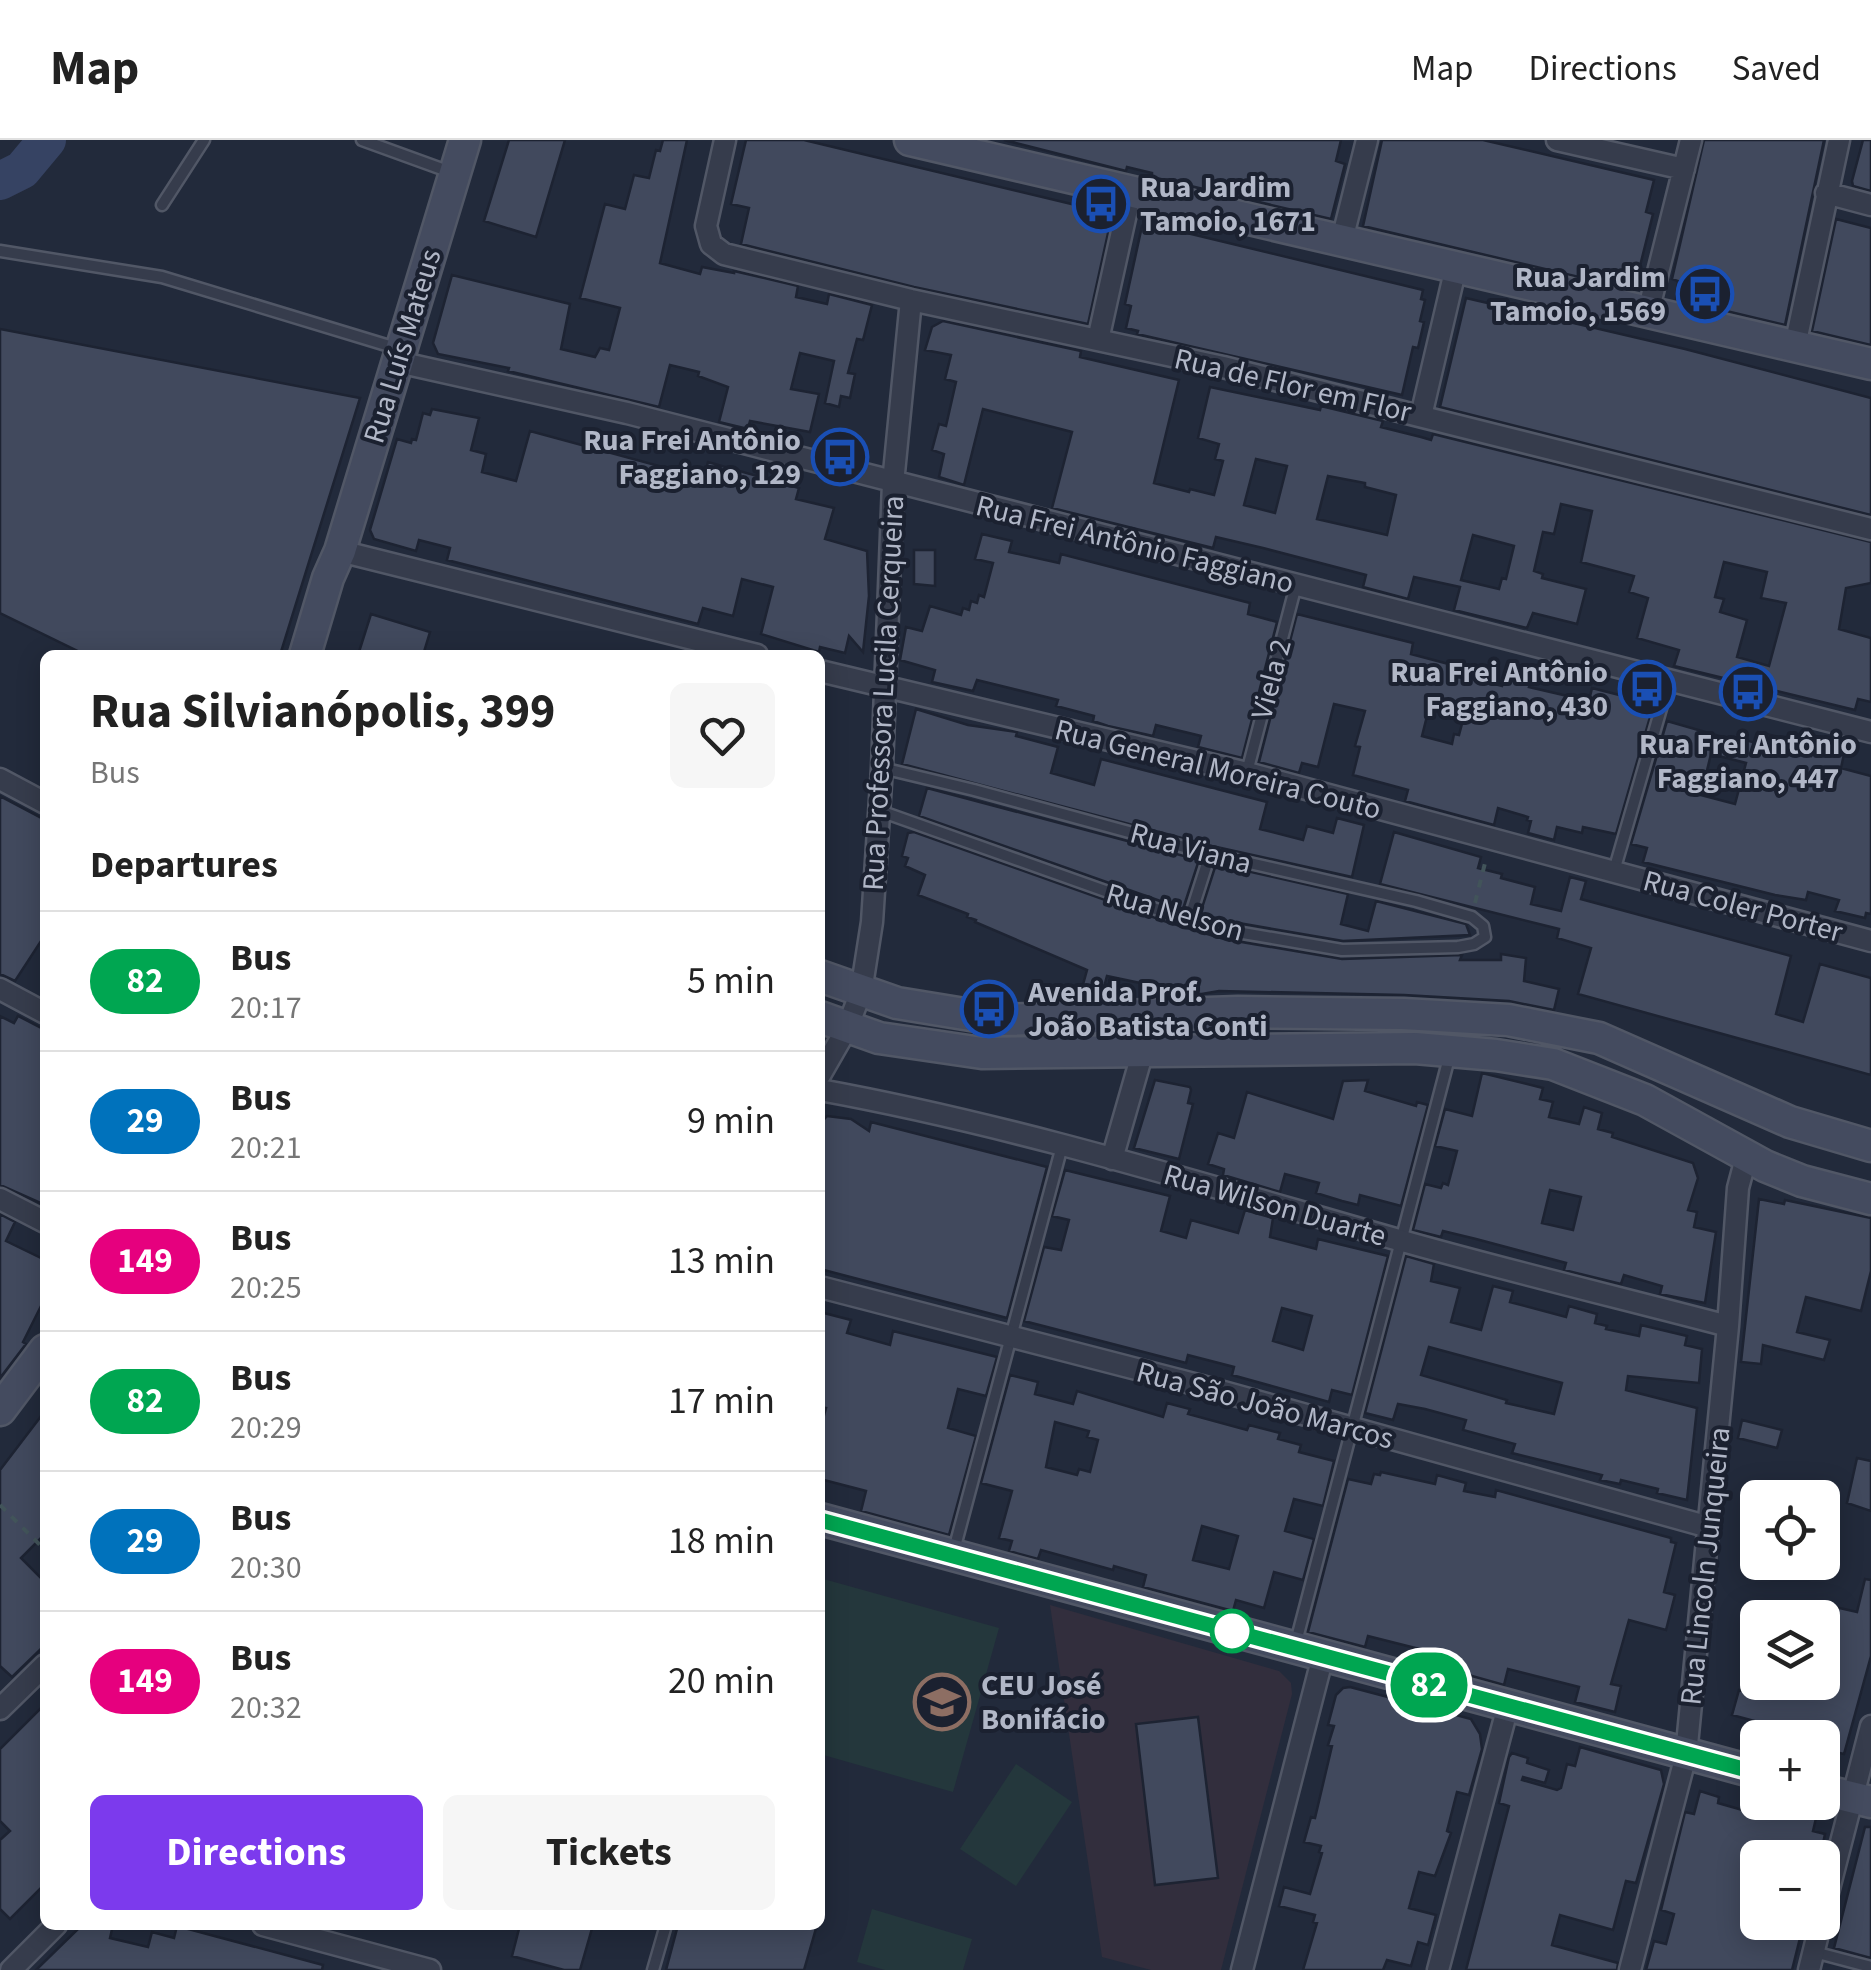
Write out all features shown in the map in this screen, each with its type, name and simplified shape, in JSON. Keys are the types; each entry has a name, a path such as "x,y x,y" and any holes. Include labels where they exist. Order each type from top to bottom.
{"main road":[{"name":"Rua Luís Mateus","path":"306,650 464,140"},
{"path":"910,140 1871,364"},
{"name":"Rua Luís Mateus","path":"318,650 341,579 340,551"},
{"path":"825,978 861,992 942,1013 1000,1020 1238,1012 1508,1020 1599,1038 1785,1120 1871,1146"},
{"path":"834,1022 924,1046 982,1053 1299,1048 1451,1051 1553,1064 1644,1100 1746,1158 1802,1181 1871,1200"},
{"path":"1746,1158 1760,1137 1785,1120"},
{"path":"1,1408 40,1357"},
{"path":"825,1521 1740,1768"}],"street":[{"name":"Rua de Flor em Flor","path":"724,140 706,226 709,240 724,254 911,300 1223,367 1871,529"},
{"path":"1342,240 1367,140"},
{"path":"1556,140 1684,170"},
{"path":"1648,312 1690,140"},
{"path":"1795,346 1839,140"},
{"path":"1098,340 1130,191"},
{"path":"1826,193 1871,205"},
{"path":"1421,416 1456,267"},
{"name":"Rua Professora Lucila Cerqueira","path":"825,1057 834,1022 861,992 872,922 893,483 911,300"},
{"name":"Rua Frei Antônio Faggiano","path":"399,356 1871,732"},
{"path":"340,551 738,650"},
{"name":"Rua General Moreira Couto","path":"825,672 1247,773 1614,871"},
{"path":"0,779 40,800"},
{"name":"Rua Coler Porter","path":"1614,871 1871,941"},
{"path":"0,990 40,1010"},
{"path":"1112,1160 1143,1051"},
{"name":"Rua Wilson Duarte","path":"825,1091 898,1104 1062,1146 1728,1326"},
{"name":"Rua Lincoln Junqueira","path":"1630,1970 1686,1754 1738,1188 1746,1158"},
{"path":"0,1199 40,1219"},
{"name":"Rua São João Marcos","path":"825,1288 1202,1386 1709,1527"},
{"path":"1242,1970 1309,1652"},
{"path":"0,1710 40,1670"},
{"path":"1438,1970 1508,1706"},
{"path":"1840,1865 1862,1800 1871,1726"},
{"path":"11,1970 51,1930"},
{"path":"282,1930 426,1970"}],"lane":[{"path":"162,205 204,140"},
{"path":"362,140 454,174"},
{"path":"0,250 162,277 399,356"},
{"name":"Viela 2","path":"1247,773 1296,585"},
{"path":"1614,871 1669,681"},
{"name":"Rua Viana","path":"882,768 1210,854 1472,917"},
{"name":"Rua Nelson","path":"880,811 962,843 1225,930 1342,950 1458,947 1482,940 1485,931 1472,917"},
{"path":"1189,920 1210,854"},
{"path":"1309,1652 1352,1430 1451,1051"},
{"path":"952,1555 1062,1146"},
{"path":"653,1970 665,1930"},
{"path":"1811,1961 1871,1967"}],"path":[{"path":"1472,917 1490,840"},
{"path":"0,1504 40,1545"}],"shaded area":[{"path":"1050,1605 1279,1671 1291,1683 1292,1694 1221,1970 1151,1970 1102,1957"}],"green space":[{"path":"825,1579 999,1628 953,1792 825,1755"},
{"path":"1016,1764 1072,1802 1016,1886 960,1849"},
{"path":"872,1909 972,1939 963,1970 885,1970 857,1962"}],"building":[{"path":"509,140 565,140 536,237 484,221"},
{"path":"663,140 687,140 660,263 700,274 702,267 734,271 798,286 796,297 827,304 829,294 872,305 863,340 857,339 848,373 855,374 850,398 841,396 839,407 825,403 834,361 800,353 791,389 819,394 810,432 750,421 748,429 719,422 728,387 698,376 699,372 670,365 659,407 438,354 433,343 452,275 570,304 561,349 595,357 600,348 609,350 620,308 580,298 605,204 625,209 634,175 649,178 656,150 660,151"},
{"path":"746,140 804,140 1109,213 1112,215 1088,324 914,287 741,244 749,208 731,204"},
{"path":"1004,140 1341,140 1336,161 1345,164 1331,219"},
{"path":"1382,140 1483,140 1654,180 1646,212 1653,214 1634,290 1363,226"},
{"path":"1704,140 1824,140 1785,325 1676,299 1678,281 1672,279"},
{"path":"1863,140 1871,140 1871,191 1853,186 1852,181"},
{"path":"1836,219 1871,228 1871,345 1812,331"},
{"path":"1142,226 1187,233 1423,290 1420,321 1424,322 1418,348 1413,347 1402,395 1137,334 1138,331 1126,328 1131,306 1125,304"},
{"path":"1466,298 1871,398 1871,515 1440,407"},
{"path":"943,321 1081,351 1080,357 1179,380 1154,483 1189,492 1190,489 1214,495 1223,461 1215,459 1219,444 1198,438 1210,387 1320,410 1321,406 1383,421 1381,427 1431,440 1433,434 1871,542 1871,583 1846,588 1839,629 1871,638 1871,702 1858,699 1855,710 1674,666 1679,650 1637,638 1648,598 1629,592 1634,576 1581,562 1592,511 1561,504 1554,534 1543,532 1534,571 1543,574 1542,578 1586,589 1577,624 1533,613 1527,628 1454,610 1460,587 1414,577 1408,599 1363,587 1366,575 1263,548 1216,537 1213,548 1052,508 1072,432 983,409 964,485 939,477 944,454 932,450 939,424 946,426 956,382 945,379 951,355 925,350 932,327","holes":["1256,459 1287,466 1275,513 1244,505","1328,476 1365,483 1365,487 1396,495 1387,535 1317,519","1473,535 1514,546 1506,579 1502,578 1499,589 1461,580","1724,562 1767,572 1761,598 1786,603 1769,666 1737,657 1747,620 1720,612 1724,599 1715,597"]},
{"path":"0,329 360,398 282,650 76,650 0,613"},
{"path":"432,409 479,418 471,450 486,454 482,472 516,481 530,431 674,470 671,480 702,486 708,462 799,488 796,499 834,508 825,539 867,551 869,596 863,652 849,636 845,653 820,647 813,650 761,634 773,587 742,579 733,616 703,608 698,624 447,560 450,548 419,540 416,551 374,539 370,530 397,439 411,443 416,440 423,413 430,415"},
{"path":"982,534 1012,541 1009,552 1059,563 1061,554 1250,603 1248,614 1277,622 1242,758 1198,747 1201,736 1156,725 1153,736 1108,726 1093,721 1094,716 1056,706 1058,700 977,680 973,691 932,682 935,670 900,660 906,627 922,631 930,606 961,615 963,608 969,610 971,601 977,603 979,595 984,597 993,563 975,559"},
{"path":"914,550 935,550 935,586 914,584"},
{"path":"371,614 430,632 425,650 360,650"},
{"path":"1297,614 1413,643 1411,654 1460,667 1470,672 1469,677 1502,686 1505,677 1530,684 1529,687 1589,701 1592,688 1631,698 1628,709 1650,717 1616,834 1583,827 1582,833 1557,827 1554,840 1528,833 1528,817 1498,808 1494,825 1405,801 1408,790 1353,775 1360,747 1355,746 1365,711 1334,704 1318,767 1302,763 1299,773 1259,762","holes":["1432,696 1467,705 1459,735 1454,734 1452,744 1422,736"]},
{"path":"916,709 968,725 1017,732 1016,736 1058,747 1051,773 1094,785 1101,759 1267,802 1260,829 1303,840 1307,826 1333,833 1337,818 1364,825 1352,877 1212,846 902,764"},
{"path":"1667,721 1733,740 1734,737 1756,743 1758,732 1783,738 1781,748 1811,756 1814,746 1844,754 1841,768 1871,776 1871,914 1866,913 1865,918 1835,911 1839,900 1808,892 1806,900 1775,895 1643,862 1647,848 1631,844","holes":["1711,754 1746,763 1735,804 1701,795"]},
{"path":"927,788 1199,860 1183,909 919,816"},
{"path":"0,796 40,817 40,943 15,981 0,974"},
{"path":"1394,832 1481,857 1478,868 1535,887 1531,904 1561,911 1570,877 1586,881 1581,899 1791,956 1776,1014 1803,1022 1820,964 1871,978 1871,1075 1578,994 1591,948 1557,938 1559,929 1380,884"},
{"path":"908,833 1224,939 1342,959 1462,955 1460,960 1501,960 1501,954 1526,958 1524,981 1559,989 1554,1010 1509,1001 1404,995 1219,991 1196,995 1175,991 1174,995 1156,996 1159,987 1107,976 1101,998 1079,999 1087,970 918,895 925,875 905,866 908,858 902,856"},
{"path":"1216,864 1348,894 1341,924 1368,931 1376,901 1466,924 1470,935 1343,941 1200,914"},
{"path":"0,1016 14,1023 18,1016 40,1027 40,1203 0,1185"},
{"path":"1482,1073 1543,1088 1540,1099 1553,1102 1549,1117 1579,1124 1584,1107 1602,1113 1598,1129 1613,1133 1612,1137 1693,1163 1698,1178 1688,1210 1697,1212 1694,1227 1716,1232 1705,1303 1660,1294 1662,1286 1624,1275 1621,1284 1564,1270 1566,1263 1476,1239 1443,1231 1441,1237 1413,1230 1425,1184 1441,1188 1443,1183 1448,1185 1457,1151 1435,1146 1445,1109 1472,1116","holes":["1550,1190 1581,1197 1573,1230 1542,1223"]},
{"path":"1155,1080 1191,1090 1188,1103 1193,1104 1179,1159 1134,1148"},
{"path":"1368,1080 1365,1091 1416,1106 1417,1102 1428,1105 1401,1206 1360,1195 1358,1205 1342,1201 1316,1193 1319,1183 1285,1174 1280,1192 1223,1175 1224,1169 1208,1164 1218,1133 1234,1138 1247,1092 1333,1119 1343,1081"},
{"path":"825,1118 851,1119 869,1131 871,1122 1047,1167 1007,1318 825,1270"},
{"path":"1065,1170 1170,1196 1161,1231 1186,1238 1191,1220 1238,1233 1245,1210 1273,1218 1270,1237 1316,1249 1318,1239 1388,1256 1352,1395 1332,1390 1329,1402 1232,1375 1234,1367 1188,1355 1186,1363 1024,1321 1044,1247 1061,1250 1069,1220 1052,1216","holes":["1282,1308 1312,1316 1303,1350 1273,1341"]},
{"path":"1759,1199 1784,1204 1785,1200 1871,1218 1871,1271 1861,1311 1806,1297 1797,1332 1830,1340 1824,1360 1763,1345 1761,1364 1741,1362"},
{"path":"0,1214 15,1222 6,1241 40,1258 40,1308 23,1342 26,1344 0,1378"},
{"path":"1406,1256 1434,1264 1431,1281 1460,1288 1451,1322 1481,1330 1493,1286 1513,1291 1510,1302 1566,1317 1569,1306 1597,1314 1595,1323 1607,1326 1606,1329 1639,1336 1641,1325 1687,1336 1685,1345 1702,1349 1699,1383 1628,1376 1626,1390 1697,1408 1687,1500 1621,1480 1620,1484 1600,1480 1602,1475 1512,1453 1515,1444 1463,1430 1466,1420 1398,1404 1393,1420 1365,1413","holes":["1429,1347 1562,1383 1554,1414 1421,1375"]},
{"path":"825,1313 851,1320 847,1333 890,1345 893,1331 997,1357 986,1396 958,1389 948,1428 976,1436 949,1535 861,1511 866,1491 825,1480"},
{"path":"1010,1375 1038,1382 1035,1394 1073,1404 1077,1391 1163,1417 1167,1403 1190,1409 1188,1414 1247,1430 1249,1425 1280,1433 1278,1439 1301,1445 1299,1452 1334,1461 1323,1506 1294,1499 1285,1531 1314,1539 1303,1580 1274,1572 1264,1608 1236,1600 1233,1611 1143,1587 1146,1575 1114,1566 1113,1570 1041,1550 1038,1559 1009,1551 1012,1541 999,1538 1012,1491 981,1483","holes":["1055,1422 1089,1431 1087,1437 1098,1440 1090,1472 1079,1469 1077,1475 1046,1467","1202,1526 1238,1536 1229,1569 1193,1560"]},
{"path":"40,1418 40,1539 21,1558 40,1577 40,1650 12,1677 0,1666 0,1470"},
{"path":"1742,1420 1782,1430 1777,1448 1738,1438"},
{"path":"1857,1458 1871,1461 1871,1511 1847,1503"},
{"path":"1381,1472 1435,1484 1437,1475 1466,1483 1464,1491 1495,1497 1496,1490 1671,1538 1676,1543 1664,1592 1675,1595 1666,1630 1629,1620 1611,1684 1621,1686 1615,1712 1575,1702 1579,1687 1508,1669 1504,1685 1440,1667 1443,1655 1368,1636 1365,1647 1308,1632 1348,1479 1371,1484 1374,1474"},
{"path":"1865,1579 1871,1580 1871,1656 1844,1754 1840,1753 1840,1720 1750,1720 1732,1715 1739,1690 1740,1700 1840,1700 1840,1608 1857,1612"},
{"path":"1350,1687 1471,1719 1480,1734 1482,1749 1469,1795 1457,1792 1447,1831 1451,1833 1435,1876 1419,1872 1409,1908 1436,1915 1428,1945 1418,1942 1411,1966 1387,1960 1383,1970 1303,1970 1317,1923 1313,1922 1315,1915 1279,1906 1284,1887 1310,1894 1322,1853 1321,1846 1304,1842 1311,1817 1315,1818 1332,1746 1328,1745 1334,1726 1328,1725 1336,1695"},
{"path":"40,1709 40,1889 10,1919 0,1909 0,1840 10,1831 0,1821 0,1749"},
{"path":"1198,1717 1218,1878 1155,1885 1136,1724"},
{"path":"1580,1747 1661,1770 1664,1784 1636,1883 1626,1881 1613,1930 1560,1915 1552,1945 1618,1963 1617,1970 1466,1970 1509,1806 1499,1803 1509,1757 1512,1753 1528,1758 1527,1763 1549,1770 1545,1783 1523,1777 1522,1780 1557,1790 1561,1788 1567,1764 1575,1766"},
{"path":"1700,1791 1719,1797 1718,1803 1740,1809 1740,1820 1816,1820 1813,1831 1825,1834 1824,1840 1740,1840 1740,1940 1800,1940 1792,1970 1646,1970 1654,1941 1666,1944 1674,1914 1661,1910 1685,1812 1694,1814"},
{"path":"1865,1827 1871,1827 1871,1958 1834,1948 1836,1940 1840,1940 1840,1925"},
{"path":"77,1930 112,1930 110,1938 148,1947 152,1932 174,1938 176,1930 192,1930 323,1965 322,1970 36,1970"},
{"path":"519,1930 592,1930 580,1970 564,1970 512,1956"},
{"path":"677,1930 816,1930 804,1970 666,1970"}],"waterway":[{"path":"0,181 22,170 47,140"}],"bus line":[{"name":"82","path":"825,1521 1740,1768"}],"place":[{"name":"Rua Jardim Tamoio, 1671","path":"1101,204"},
{"name":"Rua Jardim Tamoio, 1569","path":"1705,294"},
{"name":"Rua Frei Antônio Faggiano, 129","path":"840,457"},
{"name":"Rua Frei Antônio Faggiano, 430","path":"1647,689"},
{"name":"Rua Frei Antônio Faggiano, 447","path":"1748,692"},
{"name":"Avenida Prof. João Batista Conti","path":"989,1009"},
{"name":"CEU José Bonifácio","path":"942,1702"}]}
